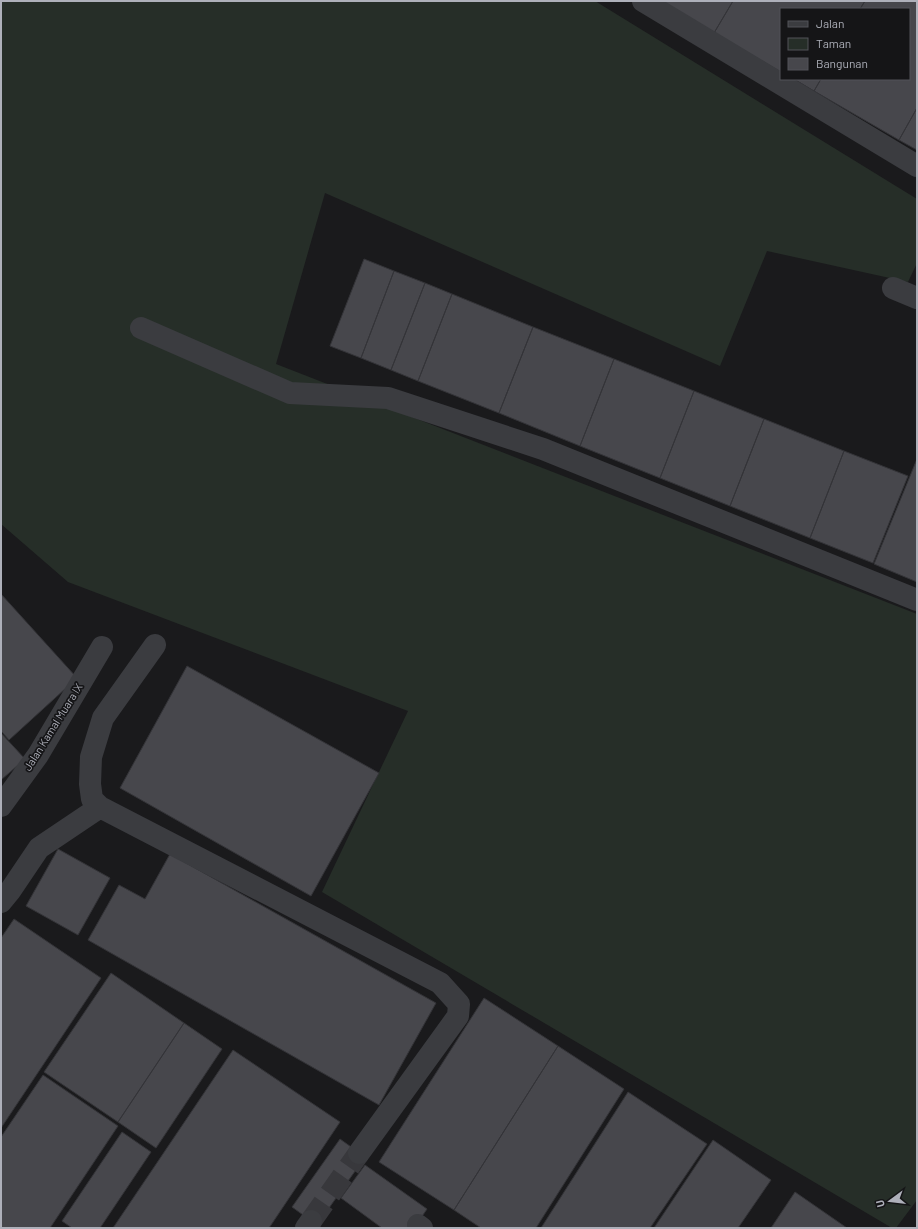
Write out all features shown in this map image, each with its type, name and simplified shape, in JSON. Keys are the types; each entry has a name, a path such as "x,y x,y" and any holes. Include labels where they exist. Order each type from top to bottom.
{"lane":[{"path":"643,1 917,166"},
{"path":"893,288 917,298"},
{"path":"141,328 290,393 388,398 543,449 917,600"},
{"path":"156,645 103,718 91,757 90,784 92,799 100,807 440,983 459,1004 458,1016 359,1153"},
{"name":"Jalan Kamal Muara IX","path":"1,806 38,755 102,647"},
{"path":"1,902 39,848 100,807"}],"green space":[{"path":"1,1 595,1 917,199 917,263 908,282 767,251 720,366 325,193 276,364 917,614 917,1200 896,1228 892,1228 322,892 408,711 68,582 1,524"}],"building":[{"path":"659,1 733,1 714,33"},
{"path":"733,1 865,1 861,8 780,8 780,71 714,33"},
{"path":"865,1 917,1 917,108 899,140 814,91 820,80 910,80 910,8 861,8"},
{"path":"796,80 820,80 814,91"},
{"path":"917,108 917,150 899,140"},
{"path":"364,259 394,271 361,358 330,346"},
{"path":"394,271 425,283 391,370 361,358"},
{"path":"425,283 452,294 418,381 391,370"},
{"path":"452,294 533,327 499,413 418,381"},
{"path":"533,327 614,359 580,446 499,413"},
{"path":"614,359 694,391 660,478 580,446"},
{"path":"694,391 764,419 730,506 660,478"},
{"path":"764,419 844,451 810,538 730,506"},
{"path":"844,451 908,476 873,563 810,538"},
{"path":"917,459 917,582 874,564"},
{"path":"1,594 77,678 9,740 1,731"},
{"path":"187,666 379,773 311,896 120,788"},
{"path":"1,733 25,759 1,780"},
{"path":"58,849 110,878 78,935 26,906"},
{"path":"170,854 436,1003 379,1105 88,940 119,885 145,899"},
{"path":"14,919 101,978 1,1128 1,938"},
{"path":"111,973 184,1023 118,1122 44,1072"},
{"path":"484,998 558,1046 454,1210 379,1162"},
{"path":"184,1023 222,1049 156,1148 118,1122"},
{"path":"558,1046 624,1089 536,1228 481,1228 454,1210"},
{"path":"233,1050 340,1122 269,1228 113,1228"},
{"path":"43,1075 118,1126 50,1228 1,1228 1,1137"},
{"path":"628,1092 707,1144 650,1228 541,1228"},
{"path":"122,1132 151,1152 100,1228 72,1228 62,1221"},
{"path":"340,1139 365,1157 317,1225 292,1207"},
{"path":"713,1140 771,1180 738,1228 654,1228"},
{"path":"365,1165 427,1209 414,1228 382,1228 341,1198"},
{"path":"795,1192 847,1228 771,1228"}],"tunnel":[{"path":"311,1221 359,1153"}]}
